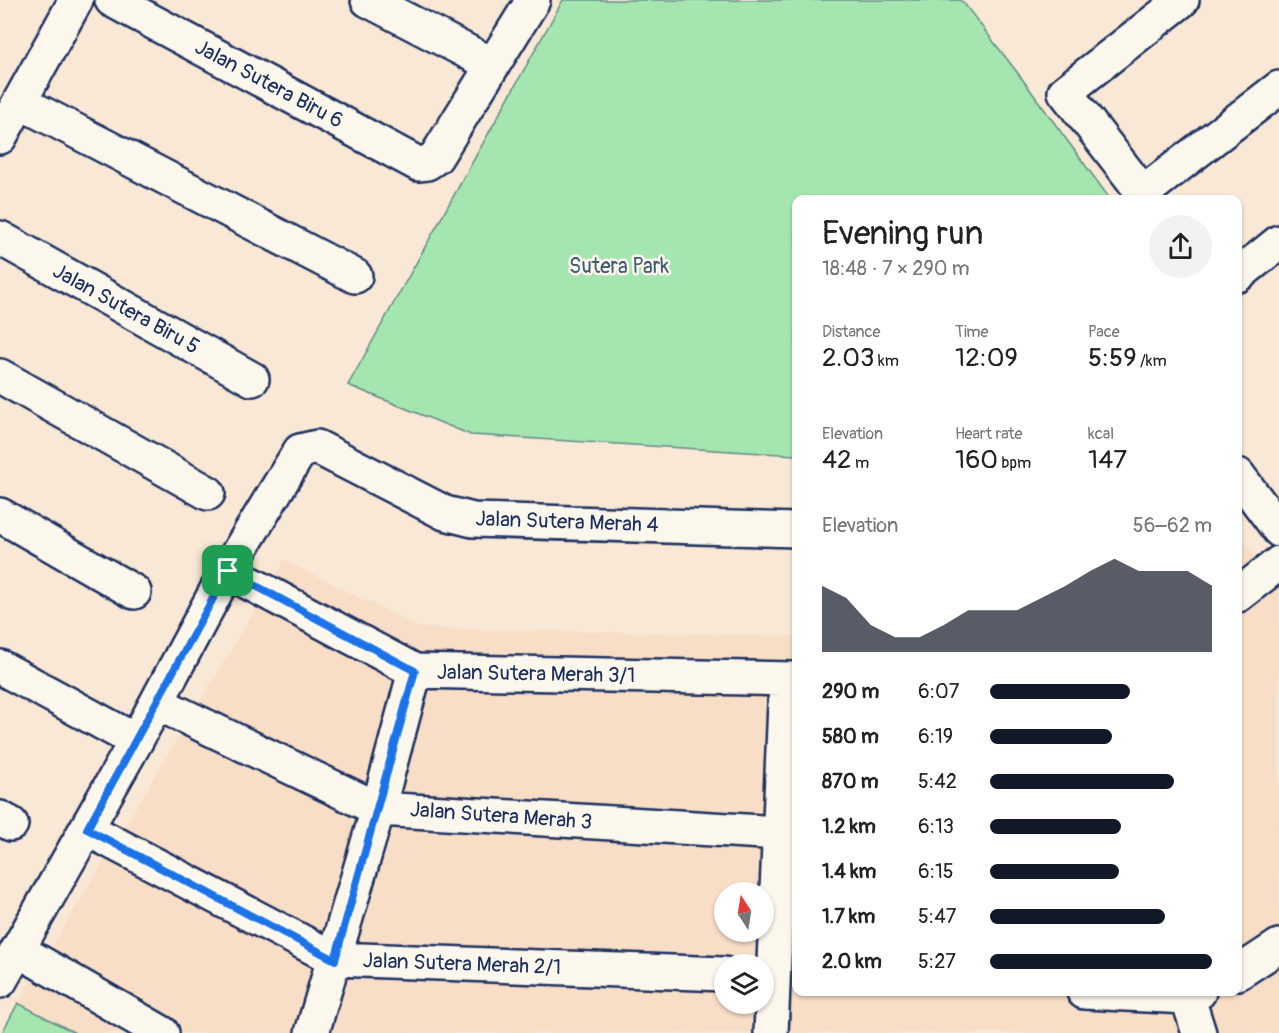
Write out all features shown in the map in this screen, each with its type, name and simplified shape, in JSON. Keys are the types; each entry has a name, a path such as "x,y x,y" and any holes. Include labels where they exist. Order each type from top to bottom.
{"street":[{"path":"0,137 76,0"},
{"name":"Jalan Sutera Biru 6","path":"112,0 418,164 427,163 436,157 493,65"},
{"path":"368,0 493,65 533,0"},
{"path":"1182,0 1065,92 1143,193 1279,88"},
{"path":"20,102 355,276"},
{"name":"Jalan Sutera Biru 5","path":"0,238 252,379"},
{"path":"1242,272 1279,242"},
{"path":"0,376 208,492"},
{"name":"Jalan Sutera Merah 4","path":"228,571 291,462 300,451 317,447 445,513 473,520 792,530"},
{"path":"1242,480 1279,530"},
{"path":"0,515 134,592"},
{"path":"1242,592 1279,563"},
{"path":"162,1033 6,968 87,829 228,571"},
{"name":"Jalan Sutera Merah 3/1","path":"228,571 415,671 791,679"},
{"path":"0,667 136,741"},
{"path":"312,1033 378,809 415,671"},
{"path":"771,1033 778,976 788,834 791,679"},
{"name":"Jalan Sutera Merah 3","path":"157,703 378,809 788,834"},
{"name":"Jalan Sutera Merah 2/1","path":"87,829 335,960 714,974"},
{"path":"1242,970 1279,946"},
{"path":"1192,996 1199,1033"}],"shaded area":[{"path":"1242,540 1279,583 1279,1033 75,1033 18,1003 285,560 421,628 792,636 792,996 1242,996"}],"green space":[{"name":"Sutera Park","path":"563,0 959,0 963,2 1020,76 1107,195 792,195 792,455 471,435 348,385"},
{"path":"18,1003 75,1033 2,1033"}],"route":[{"path":"228,571 415,671 335,960 87,829 228,571"}]}
